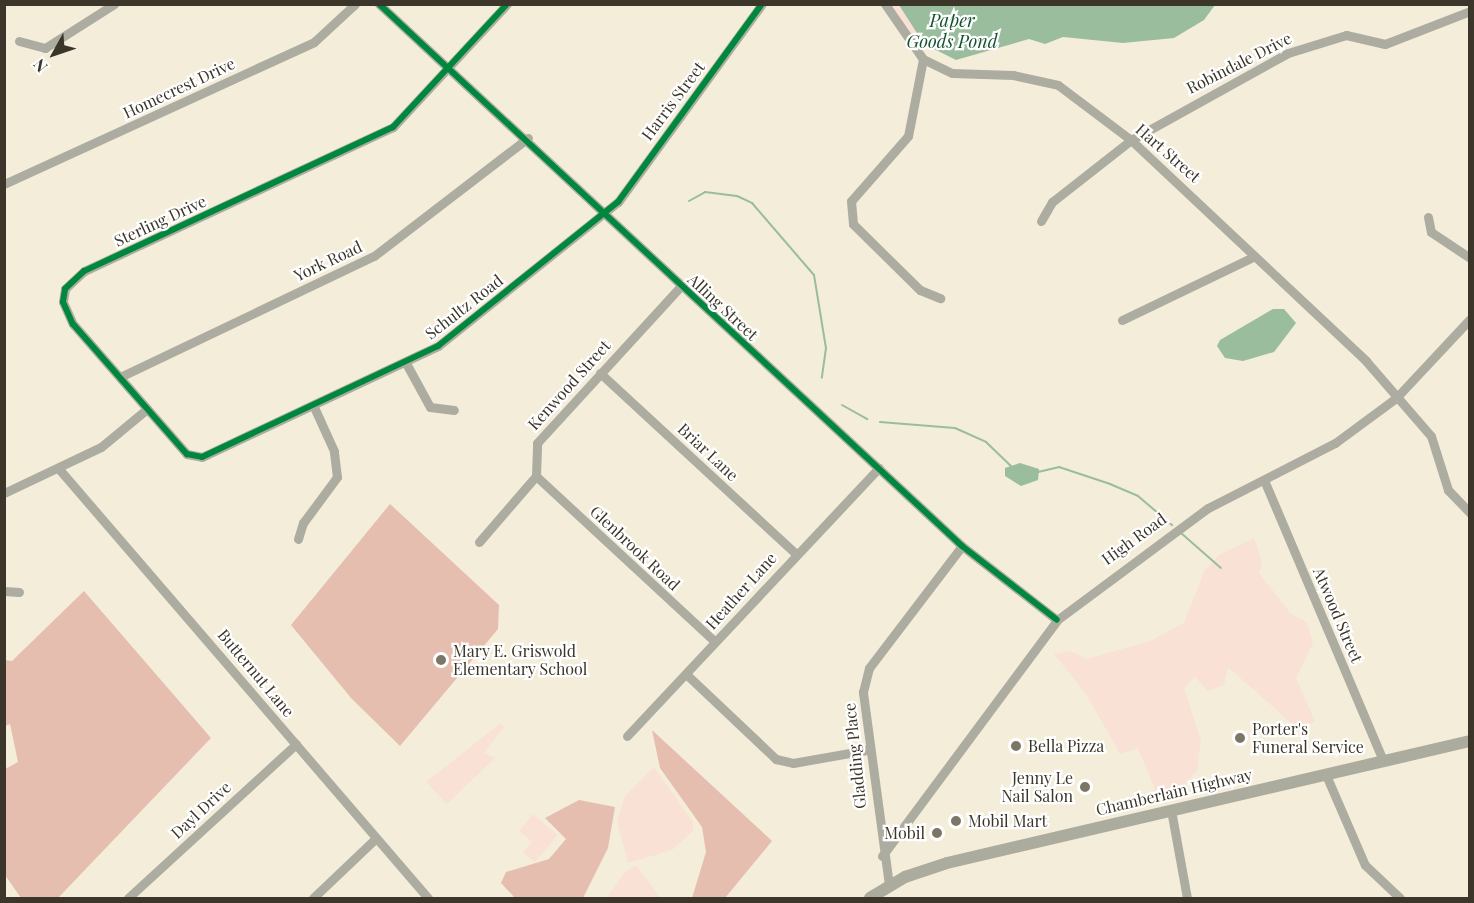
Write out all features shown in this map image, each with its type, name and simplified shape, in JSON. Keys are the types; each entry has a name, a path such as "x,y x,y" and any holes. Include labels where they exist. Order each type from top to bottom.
{"main road":[{"name":"Chamberlain Highway","path":"889,885 947,863 1470,741"},
{"path":"870,898 889,885"}],"street":[{"path":"19,41 45,48 114,4"},
{"name":"Homecrest Drive","path":"4,184 314,42 356,4"},
{"name":"Alling Street","path":"379,4 528,138 681,286 962,546 1057,620"},
{"name":"Sterling Drive","path":"194,458 147,409 67,314 65,289 73,279 393,127 507,4"},
{"name":"Harris Street","path":"605,212 762,4"},
{"name":"Hart Street","path":"885,4 923,59 952,73 1013,75 1058,85 1131,140 1251,258 1366,361 1431,436 1448,490 1470,513"},
{"name":"Robindale Drive","path":"1041,221 1052,202 1131,140 1288,53 1346,35 1386,44 1470,10"},
{"path":"923,59 908,136 851,201 853,224 920,290 940,298"},
{"name":"York Road","path":"120,377 374,256 528,138"},
{"name":"Schultz Road","path":"194,458 407,365 438,346 605,212"},
{"path":"1428,217 1431,232 1470,258"},
{"path":"1122,320 1251,258"},
{"name":"Kenwood Street","path":"536,476 537,443 681,286"},
{"name":"High Road","path":"882,856 1057,620 1173,531 1335,443 1396,398 1470,319"},
{"path":"407,365 430,407 454,410"},
{"name":"Briar Lane","path":"600,373 795,553"},
{"path":"298,539 303,523 337,477 334,451 314,407"},
{"path":"4,493 101,447 147,409"},
{"name":"Heather Lane","path":"627,736 795,553 879,468"},
{"name":"Butternut Lane","path":"58,469 428,898"},
{"path":"478,542 536,476"},
{"name":"Glenbrook Road","path":"536,476 715,642"},
{"name":"Atwood Street","path":"1264,480 1383,761"},
{"name":"Gladding Place","path":"889,885 882,856 867,750 863,692 869,668 962,546"},
{"path":"4,591 19,592"},
{"path":"686,674 776,759 793,763 867,750"},
{"name":"Dayl Drive","path":"128,898 296,744"},
{"path":"1326,775 1365,865 1401,898"},
{"path":"1171,810 1187,898"},
{"path":"313,898 375,839"}],"shaded area":[{"path":"891,5 902,5 922,40 918,43"},
{"path":"390,504 499,605 498,629 400,746 351,698 291,625"},
{"path":"1254,538 1262,562 1259,573 1291,614 1307,622 1313,643 1296,678 1315,721 1307,727 1291,723 1228,667 1224,685 1208,691 1195,677 1184,688 1201,741 1197,771 1167,802 1158,797 1138,748 1120,754 1086,694 1054,654 1071,651 1086,659 1150,641 1184,623 1204,572 1219,555"},
{"path":"84,591 211,738 58,898 21,898 5,875 5,769 18,762 10,724 5,726 5,660 12,661"},
{"path":"501,723 504,727 484,753 495,758 447,804 426,782"},
{"path":"652,730 772,841 725,898 692,898 706,852 702,827 660,768"},
{"path":"654,767 693,822 693,831 672,850 628,863 617,821 625,796"},
{"path":"579,800 615,807 608,848 583,898 515,898 501,883 506,872 549,859 566,839 545,818"},
{"path":"533,814 558,835 535,862 523,852 532,842 519,831"},
{"path":"636,865 661,898 607,898 624,873"}],"water":[{"name":"Paper Goods Pond","path":"899,5 1215,5 1204,20 1174,38 1123,43 1063,37 1045,44 1029,39 956,60 924,44"},
{"path":"1273,309 1284,309 1296,323 1274,352 1243,361 1225,358 1217,346 1220,340"},
{"path":"1020,463 1039,469 1038,480 1021,486 1005,476 1005,468"}],"waterway":[{"path":"689,201 705,192 737,196 752,203 814,275 826,348 822,378"},
{"path":"842,405 867,419"},
{"path":"880,422 955,428 986,442 1011,466"},
{"path":"1038,472 1059,467 1110,484 1138,496 1172,525"},
{"path":"1181,533 1221,568"}],"cycle path":[{"path":"379,4 962,546 1057,620"},
{"path":"507,4 393,127 84,271 65,289 63,302 73,324 187,454 202,457 438,346 618,202 762,4"}],"place":[{"name":"Mary E. Griswold Elementary School","path":"441,660"},
{"name":"Porter's Funeral Service","path":"1240,738"},
{"name":"Bella Pizza","path":"1016,746"},
{"name":"Jenny Le Nail Salon","path":"1085,787"},
{"name":"Mobil Mart","path":"956,821"},
{"name":"Mobil","path":"937,833"}]}
